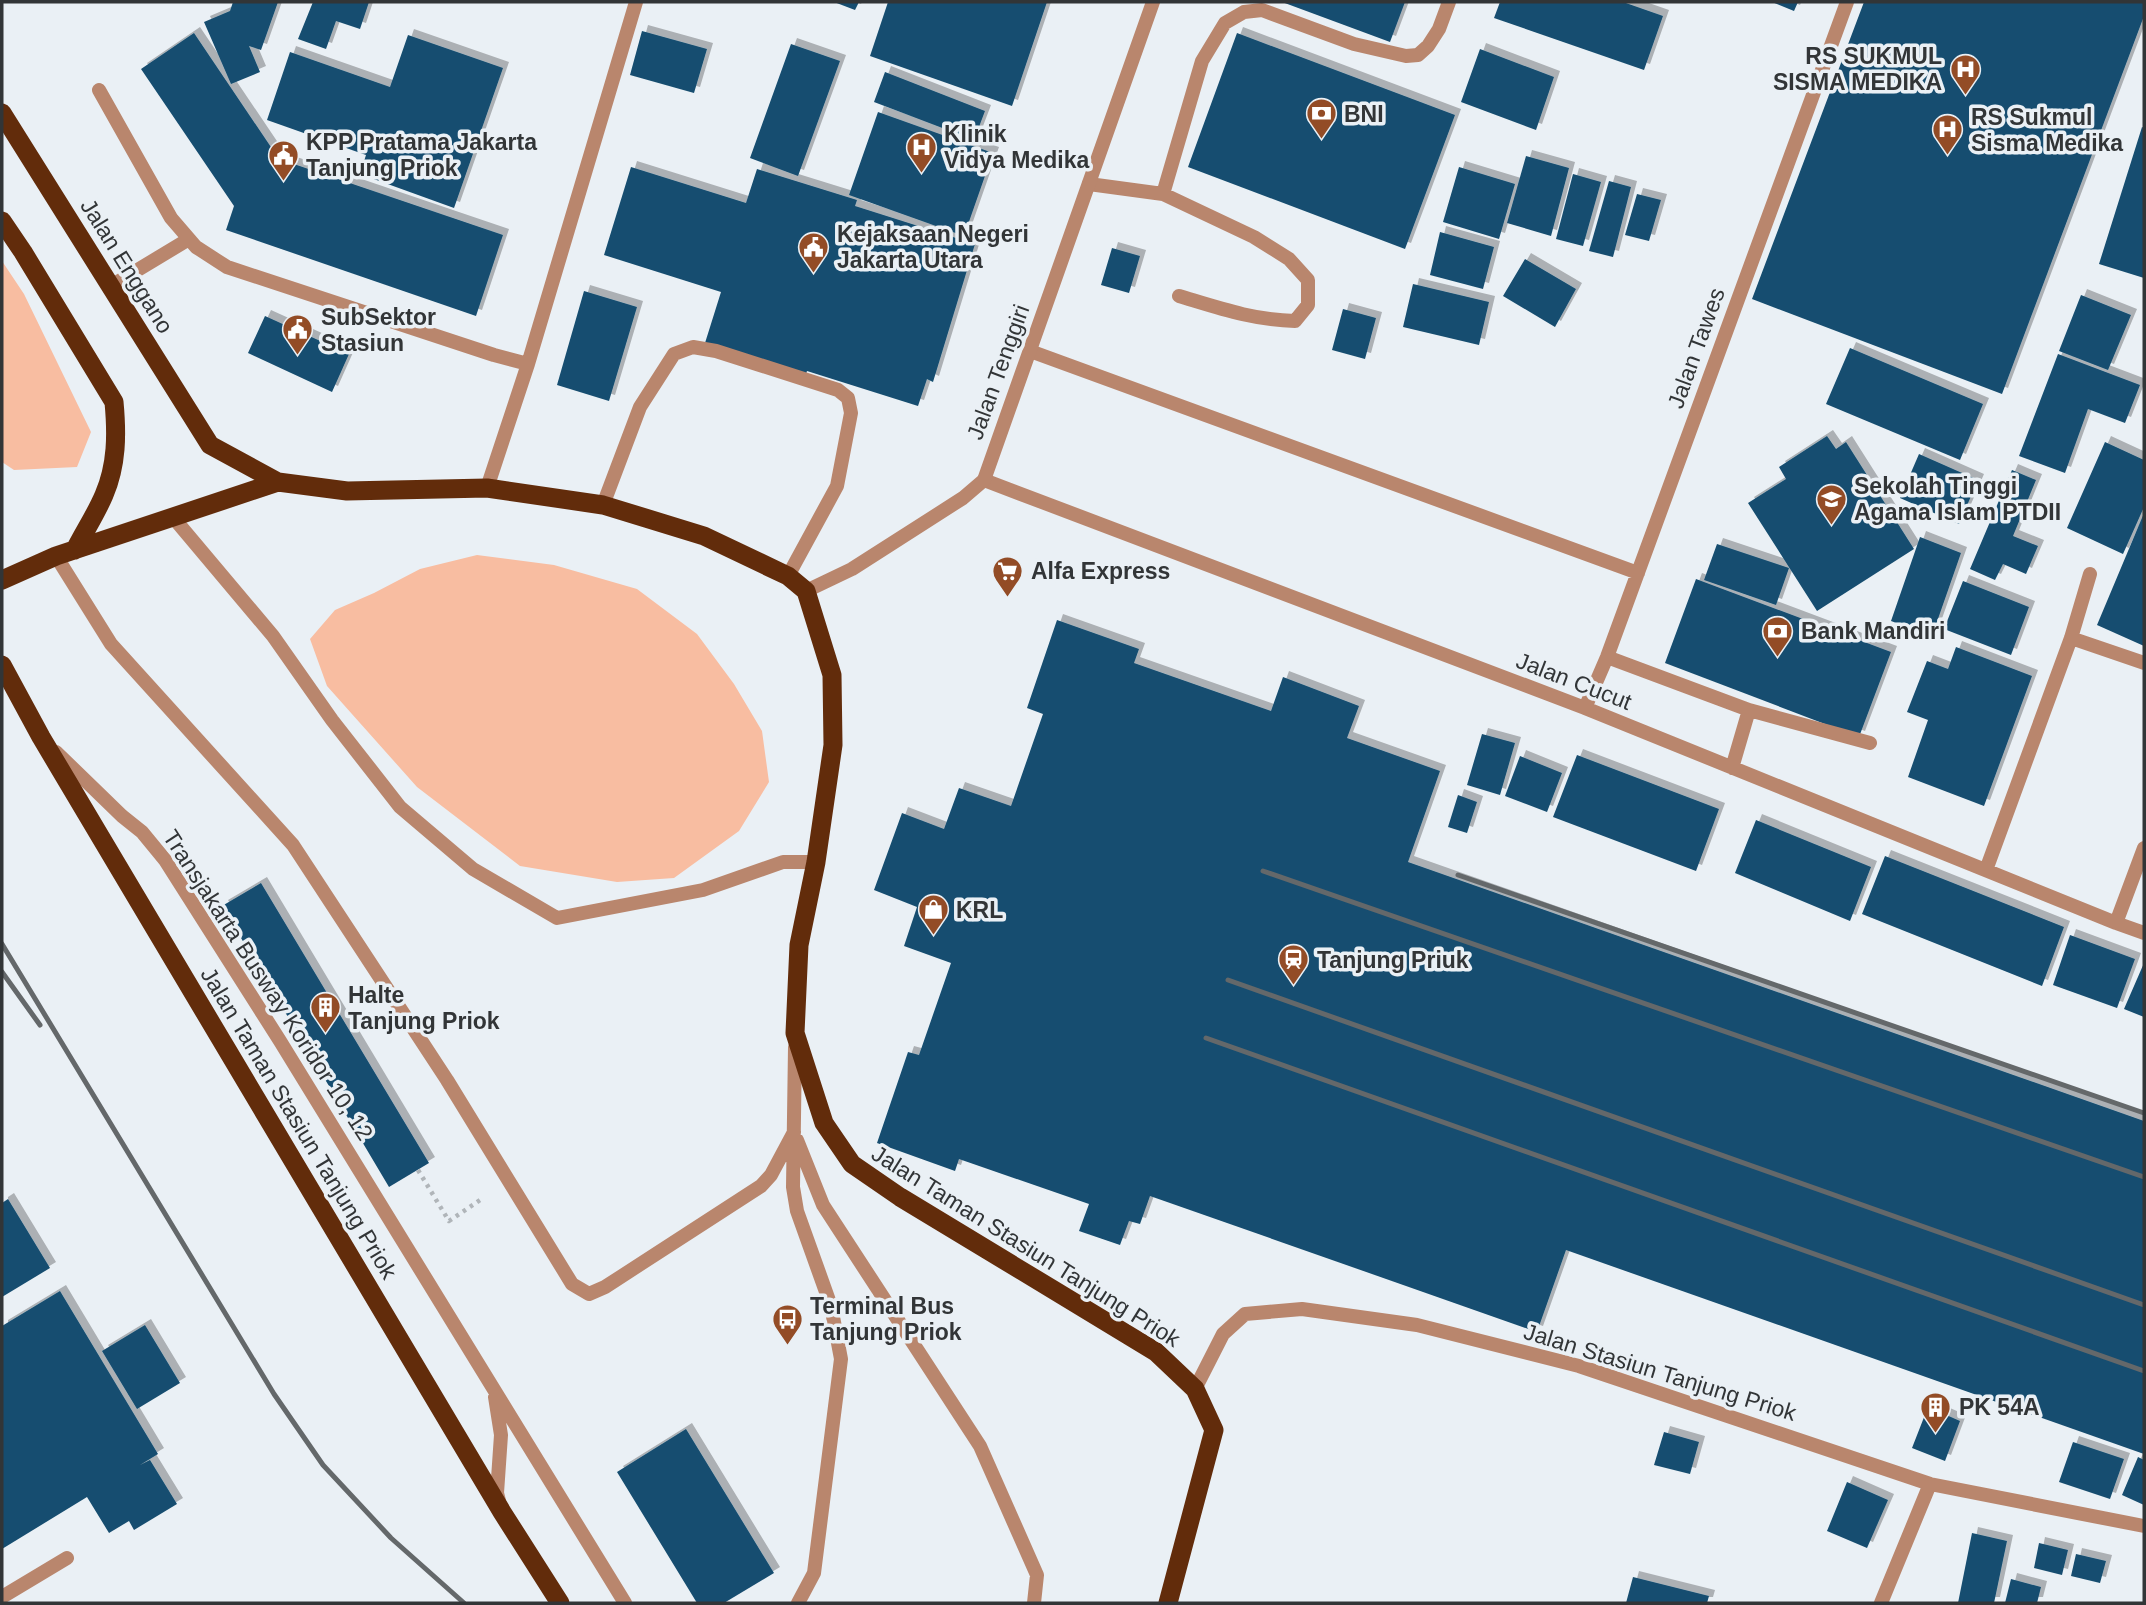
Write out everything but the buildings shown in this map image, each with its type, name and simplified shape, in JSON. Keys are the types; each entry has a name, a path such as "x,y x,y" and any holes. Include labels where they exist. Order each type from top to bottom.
{"highway":[{"name":"Jalan Enggano","path":"2,113 211,445 278,482"},
{"path":"2,221 114,402 117,430 114,460 104,495 66,553"},
{"path":"2,580 66,553 278,482 347,491 487,488 603,505 704,536 789,576 806,591"},
{"name":"Jalan Taman Stasiun Tanjung Priok","path":"806,591 832,675 833,745 816,862 799,945 795,1033 824,1123 852,1164 900,1197 1156,1352 1195,1389 1214,1430 1168,1603"},
{"name":"Jalan Taman Stasiun Tanjung Priok","path":"2,665 41,737 502,1512 559,1603"}],"street":[{"path":"487,488 528,364 636,2"},
{"name":"Jalan Tenggiri","path":"984,480 1153,2"},
{"path":"1163,194 1202,61 1225,23 1244,12 1262,10 1354,44 1406,56 1418,55 1428,46 1439,29 1449,2"},
{"name":"Jalan Tawes","path":"1585,708 1607,657 1847,2"},
{"path":"99,90 171,218 196,247 227,267 528,364"},
{"path":"1089,184 1163,194 1254,237 1289,259 1308,280 1308,305 1295,321 1246,316 1179,296"},
{"path":"111,286 189,239"},
{"path":"603,505 639,407 674,354 693,347 716,351 838,390 848,398 851,413 837,486 789,576"},
{"path":"1030,351 1638,573"},
{"path":"806,591 852,569 963,498 984,480"},
{"name":"Jalan Cucut","path":"984,480 1585,708 2144,933"},
{"path":"172,516 273,636 332,720 400,807 473,869 557,918 703,890 783,862 816,862"},
{"path":"66,553 111,644 293,845 447,1080 572,1284 589,1294 605,1287 761,1186 771,1175 794,1132"},
{"path":"1986,870 2071,638 2090,574"},
{"path":"2071,638 2144,663"},
{"path":"1607,657 1749,710 1870,743"},
{"path":"1732,768 1749,710"},
{"name":"Transjakarta Busway Koridor 10, 12","path":"41,737 142,832 165,860 625,1603"},
{"path":"2116,923 2144,848"},
{"path":"795,1033 793,1187 797,1211 831,1306 841,1359 814,1573 798,1603"},
{"path":"794,1132 824,1205 981,1446 1038,1575 1034,1603"},
{"name":"Jalan Stasiun Tanjung Priok","path":"1195,1389 1223,1334 1245,1314 1302,1309 1417,1325 1579,1366 1930,1484 2144,1526"},
{"name":"Transjakarta Busway Koridor 10, 12","path":"494,1389 502,1435 497,1493 502,1512"},
{"path":"1881,1603 1930,1484"},
{"path":"2,1597 67,1558"},
{"path":"532,1559 566,1603"}],"path":[{"path":"418,1170 449,1222 509,1180"}],"shaded area":[{"path":"2,261 24,294 91,432 77,467 14,470 2,462"},
{"path":"477,555 554,565 637,589 697,634 734,684 762,731 769,782 739,831 674,878 617,882 520,866 417,787 327,686 310,639 335,610 420,569"}],"railway":[{"path":"1263,871 2144,1177"},
{"path":"1458,875 2144,1113"},
{"path":"2,944 274,1394 323,1465 391,1538 464,1603"},
{"path":"2,972 40,1025"},
{"path":"1228,980 2144,1305"},
{"path":"1206,1038 2144,1371"}],"place":[{"name":"RS SUKMUL SISMA MEDIKA","path":"1965,96"},
{"name":"BNI","path":"1321,141"},
{"name":"RS Sukmul Sisma Medika","path":"1948,157"},
{"name":"Klinik Vidya Medika","path":"921,174"},
{"name":"KPP Pratama Jakarta Tanjung Priok","path":"283,182"},
{"name":"Kejaksaan Negeri Jakarta Utara","path":"814,274"},
{"name":"SubSektor Stasiun","path":"298,357"},
{"name":"Sekolah Tinggi Agama Islam PTDII","path":"1831,526"},
{"name":"Alfa Express","path":"1008,598"},
{"name":"Bank Mandiri","path":"1778,658"},
{"name":"KRL","path":"933,937"},
{"name":"Tanjung Priuk","path":"1294,987"},
{"name":"Halte Tanjung Priok","path":"325,1035"},
{"name":"Terminal Bus Tanjung Priok","path":"787,1346"},
{"name":"PK 54A","path":"1936,1434"}]}
